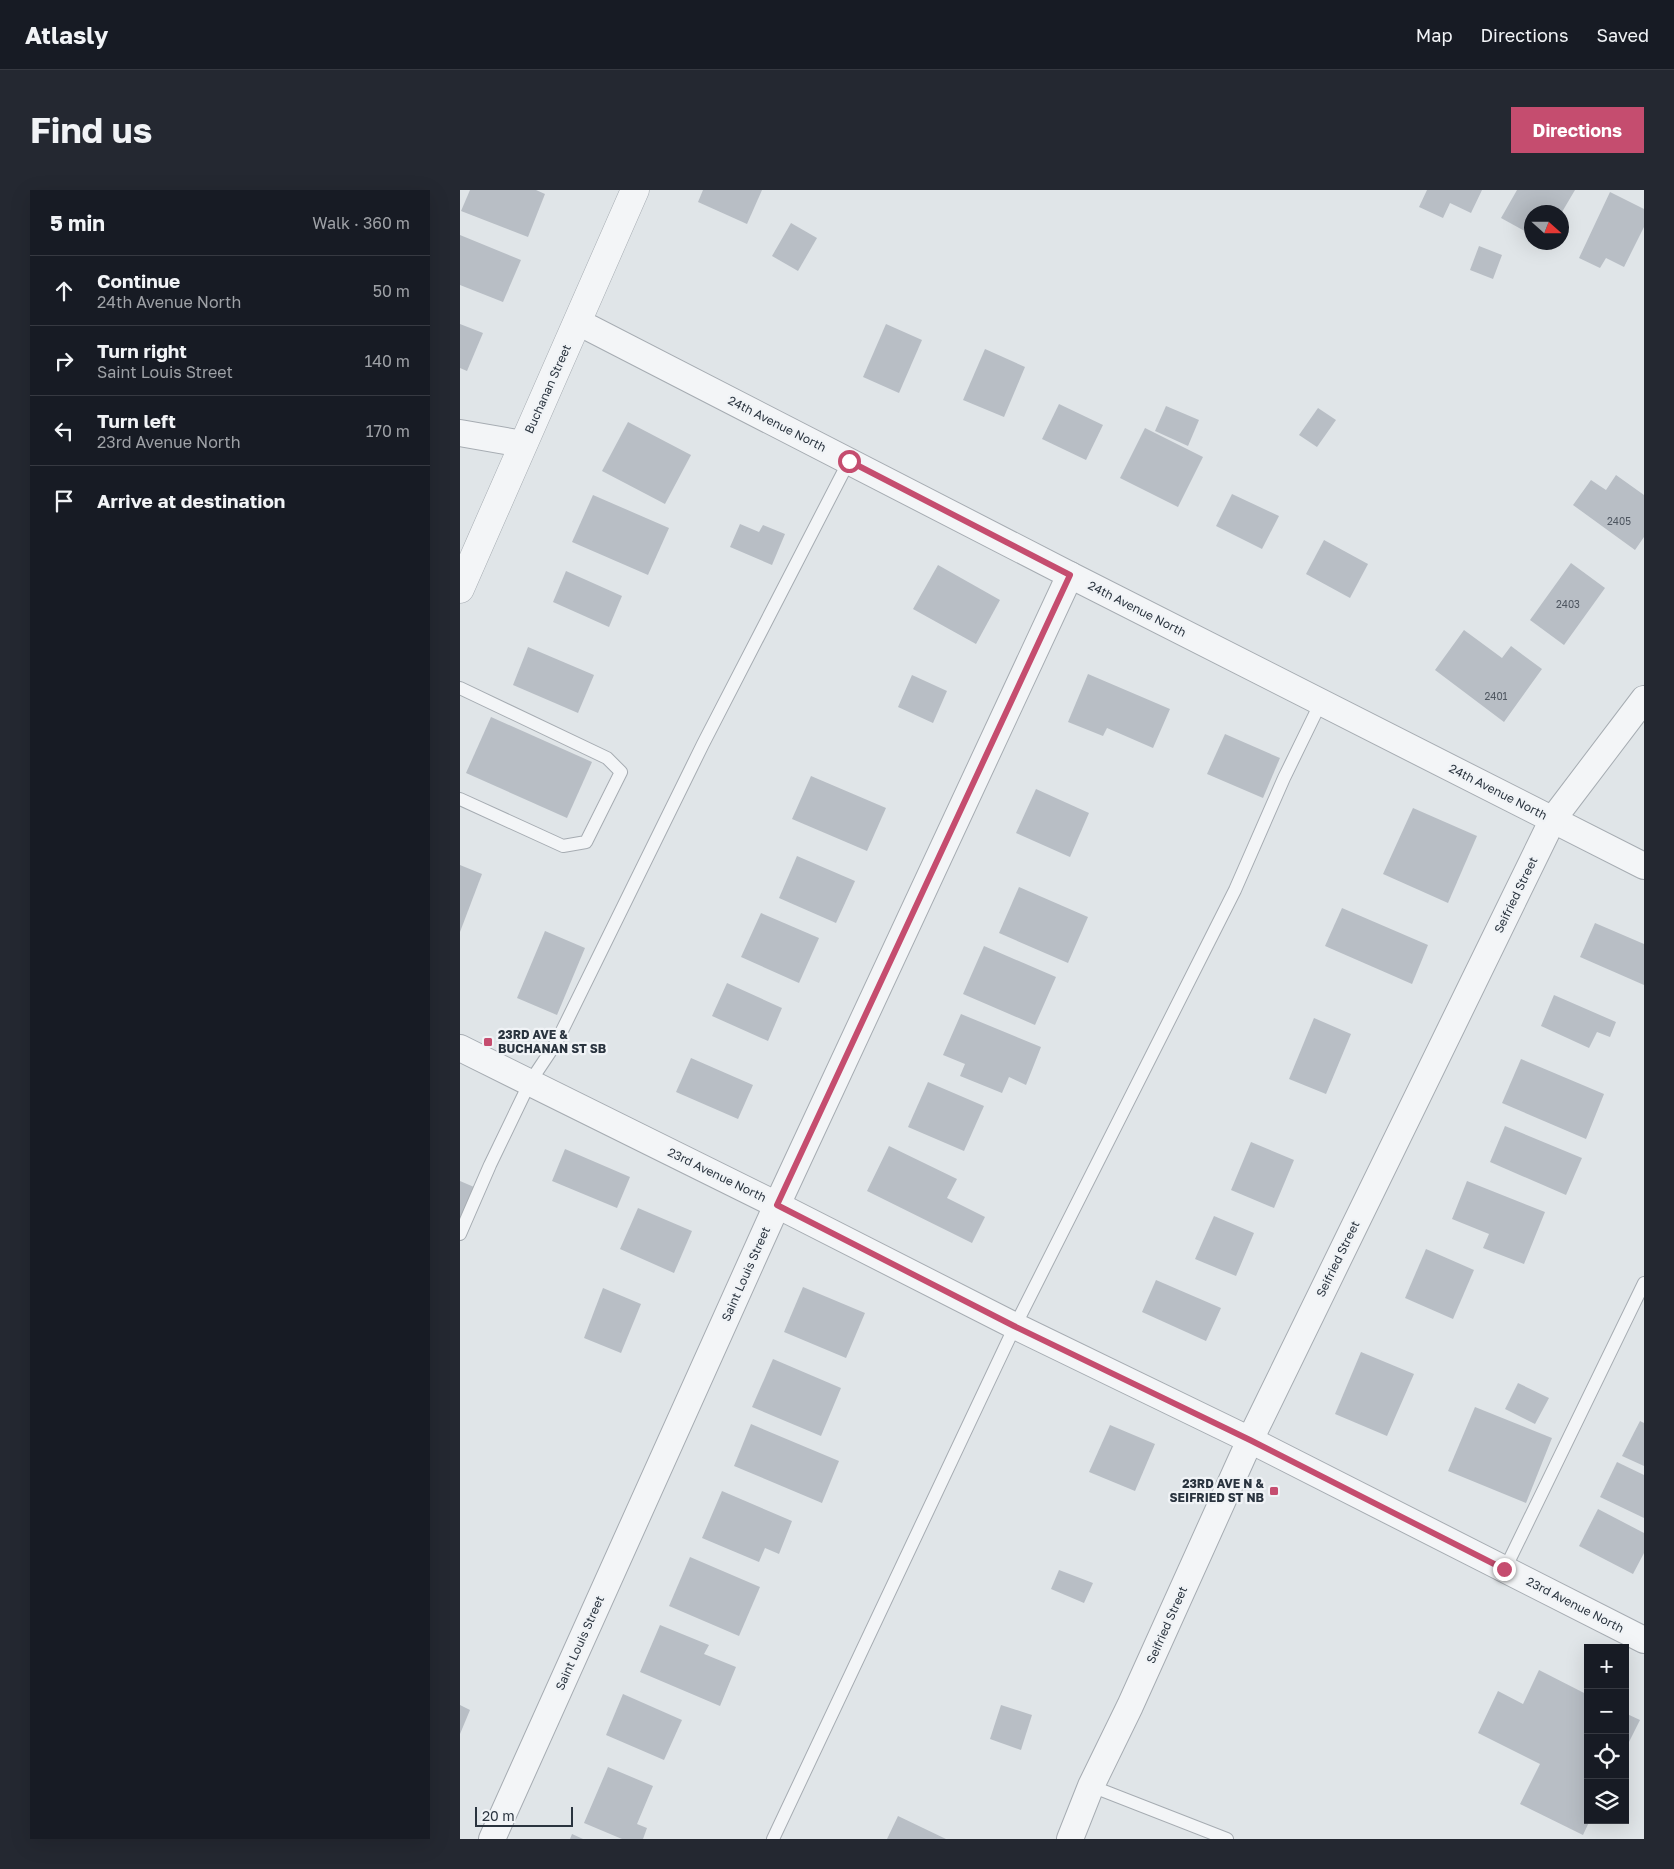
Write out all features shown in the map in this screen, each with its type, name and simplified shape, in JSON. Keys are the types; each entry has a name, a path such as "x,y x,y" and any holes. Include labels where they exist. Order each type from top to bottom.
{"street":[{"name":"Buchanan Street","path":"460,589 636,190"},
{"name":"24th Avenue North","path":"578,322 1070,575 1644,866"},
{"path":"460,433 523,444"},
{"name":"Saint Louis Street","path":"492,1839 777,1205 1070,575"},
{"name":"Seifried Street","path":"1070,1839 1091,1786 1130,1706 1250,1440 1553,819 1644,699"},
{"name":"23rd Avenue North","path":"460,1048 777,1205 1014,1326 1250,1440 1644,1640"}],"lane":[{"path":"460,1234 490,1165 530,1082 556,1043 702,744 849,461"},
{"path":"460,688 607,758 620,772 586,842 563,846 460,799"},
{"path":"773,1839 1014,1326 1235,890 1284,778 1321,702"},
{"path":"1504,1569 1644,1283"},
{"path":"1091,1786 1227,1839"}],"building":[{"path":"470,190 536,190 545,194 528,237 461,211"},
{"path":"703,190 762,190 747,224 698,202"},
{"path":"1427,190 1482,190 1471,213 1450,203 1443,218 1419,207"},
{"path":"1517,190 1575,190 1566,205 1524,205 1524,231 1501,218"},
{"path":"1610,192 1644,209 1644,227 1624,267 1606,258 1600,268 1579,258"},
{"path":"791,223 817,238 798,271 772,256"},
{"path":"460,235 521,260 503,302 460,285"},
{"path":"1479,246 1502,255 1493,279 1470,270"},
{"path":"460,324 483,333 467,371 460,368"},
{"path":"886,324 922,340 899,393 863,377"},
{"path":"985,349 1025,367 1004,417 963,400"},
{"path":"1059,404 1103,425 1086,460 1042,439"},
{"path":"1166,406 1199,420 1188,446 1155,431"},
{"path":"1318,408 1336,420 1317,447 1299,435"},
{"path":"628,422 691,455 665,504 602,471"},
{"path":"1145,428 1203,457 1178,507 1120,478"},
{"path":"1616,475 1644,495 1644,537 1635,550 1573,505 1591,480 1606,490"},
{"path":"1232,494 1279,516 1262,549 1216,526"},
{"path":"593,495 669,528 648,575 572,542"},
{"path":"740,524 759,532 763,525 785,534 772,565 730,547"},
{"path":"1324,540 1368,564 1350,598 1306,574"},
{"path":"1571,563 1605,588 1564,645 1530,620"},
{"path":"938,565 1000,600 976,644 913,609"},
{"path":"566,571 622,596 609,627 553,602"},
{"path":"1464,630 1502,658 1511,646 1542,669 1504,722 1435,670"},
{"path":"528,647 594,675 578,713 513,685"},
{"path":"1088,674 1170,709 1153,748 1107,728 1103,736 1068,722"},
{"path":"912,675 947,691 933,723 898,707"},
{"path":"491,717 592,762 567,818 466,773"},
{"path":"1225,734 1280,758 1263,798 1207,774"},
{"path":"811,776 886,808 867,851 792,819"},
{"path":"1036,789 1089,813 1070,857 1016,833"},
{"path":"1413,808 1477,836 1448,903 1383,874"},
{"path":"797,856 855,881 836,923 779,898"},
{"path":"460,865 482,874 460,932"},
{"path":"1019,887 1088,917 1068,963 999,933"},
{"path":"1342,908 1428,945 1412,984 1325,946"},
{"path":"761,913 819,938 799,983 741,957"},
{"path":"1595,923 1644,944 1644,985 1580,957"},
{"path":"545,931 585,948 557,1015 517,998"},
{"path":"984,946 1056,977 1035,1025 963,994"},
{"path":"727,983 782,1008 768,1041 712,1016"},
{"path":"1554,995 1616,1022 1610,1037 1597,1032 1589,1048 1541,1026"},
{"path":"961,1014 1041,1047 1026,1085 1009,1077 1002,1093 960,1076 965,1064 943,1055"},
{"path":"1314,1018 1351,1034 1326,1094 1289,1079"},
{"path":"691,1058 753,1085 738,1119 676,1092"},
{"path":"1521,1059 1604,1094 1586,1139 1502,1103"},
{"path":"928,1082 984,1106 964,1151 908,1127"},
{"path":"1505,1126 1582,1158 1566,1195 1490,1162"},
{"path":"1251,1142 1294,1160 1274,1208 1231,1190"},
{"path":"889,1146 957,1179 947,1198 985,1217 972,1243 867,1191"},
{"path":"565,1149 630,1177 617,1208 552,1181"},
{"path":"460,1181 474,1187 460,1219"},
{"path":"1467,1181 1545,1212 1524,1264 1483,1248 1489,1234 1452,1219"},
{"path":"638,1208 692,1231 674,1273 620,1249"},
{"path":"1214,1216 1254,1233 1236,1276 1195,1259"},
{"path":"1426,1249 1474,1270 1453,1319 1405,1298"},
{"path":"1156,1280 1221,1308 1206,1341 1142,1312"},
{"path":"803,1287 865,1313 846,1358 784,1332"},
{"path":"603,1288 641,1304 621,1353 584,1338"},
{"path":"1361,1352 1414,1374 1387,1436 1335,1414"},
{"path":"773,1359 841,1388 821,1436 752,1407"},
{"path":"1518,1383 1549,1398 1535,1424 1505,1409"},
{"path":"1475,1407 1552,1438 1526,1503 1448,1471"},
{"path":"1640,1421 1644,1423 1644,1466 1622,1456"},
{"path":"751,1424 839,1461 822,1503 734,1466"},
{"path":"1110,1425 1155,1444 1135,1491 1089,1472"},
{"path":"1617,1462 1644,1475 1644,1518 1600,1497"},
{"path":"722,1491 792,1521 779,1554 765,1548 759,1562 702,1538"},
{"path":"1598,1509 1644,1533 1644,1553 1633,1574 1579,1546"},
{"path":"690,1557 760,1587 739,1636 669,1606"},
{"path":"1059,1570 1093,1583 1084,1603 1051,1589"},
{"path":"660,1625 709,1645 704,1654 736,1667 720,1706 640,1672"},
{"path":"1539,1670 1584,1693 1584,1824 1588,1824 1583,1835 1520,1804 1540,1764 1478,1733 1498,1691 1523,1704"},
{"path":"623,1694 682,1720 664,1760 606,1735"},
{"path":"460,1705 470,1710 460,1734"},
{"path":"1001,1705 1032,1715 1021,1750 990,1739"},
{"path":"1629,1715 1640,1720 1629,1742"},
{"path":"608,1767 653,1786 637,1824 647,1828 643,1839 622,1839 584,1823"},
{"path":"898,1816 946,1839 887,1839"},
{"path":"572,1834 583,1839 570,1839"}],"place":[{"name":"23RD AVE & BUCHANAN ST SB","path":"488,1042"},
{"name":"23RD AVE N & SEIFRIED ST NB","path":"1274,1491"}],"route":[{"path":"849,461 1070,575 777,1205 1014,1326 1250,1440 1504,1569"}]}
